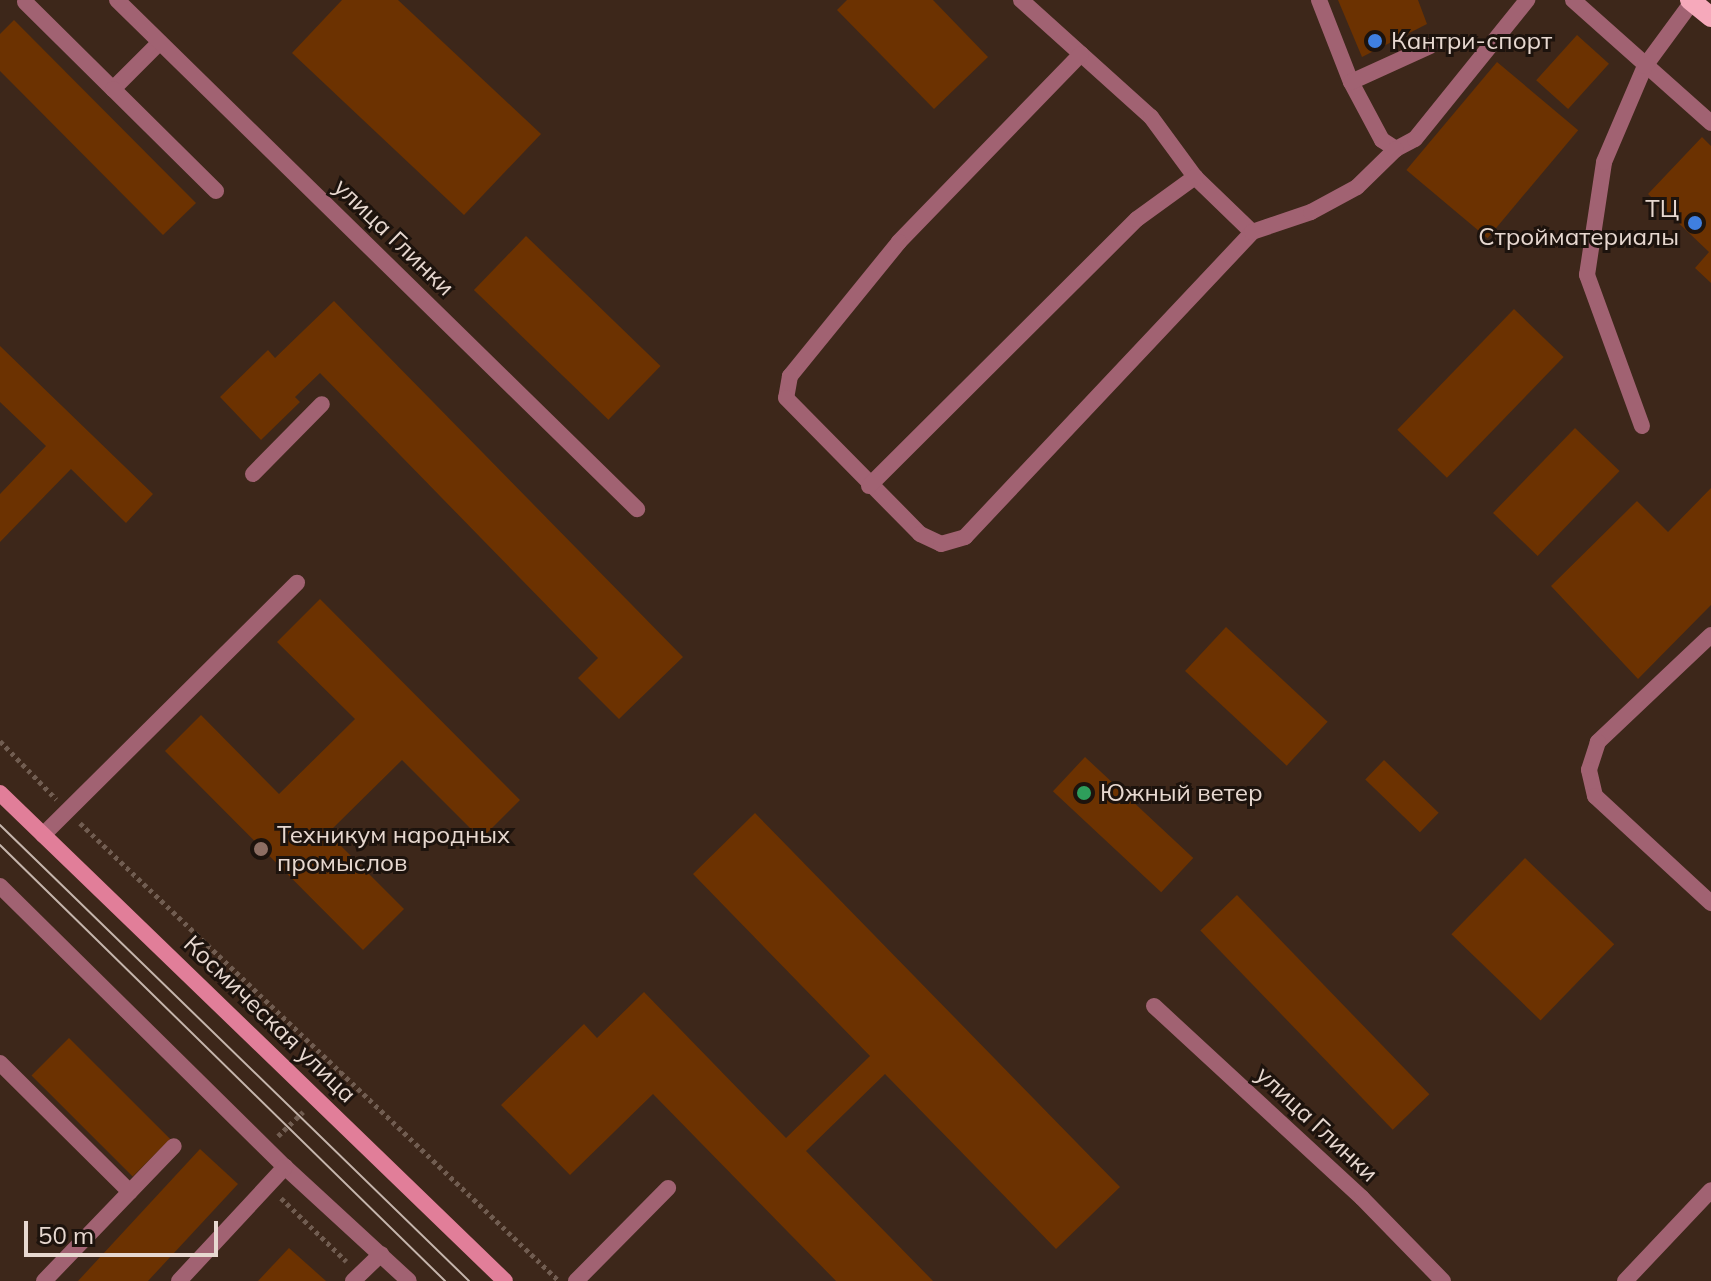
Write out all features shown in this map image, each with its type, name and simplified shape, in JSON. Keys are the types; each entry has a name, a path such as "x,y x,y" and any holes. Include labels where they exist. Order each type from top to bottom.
{"main road":[{"path":"1691,1 1711,17"},
{"name":"Космическая улица","path":"0,793 505,1281"}],"street":[{"name":"улица Глинки","path":"117,0 637,509"},
{"path":"1021,0 1151,117 1195,177 1252,232"},
{"path":"1319,0 1351,82 1382,140 1396,149"},
{"path":"1081,54 899,242 790,376 786,398 869,486 920,534 941,544 965,537 1252,232 1311,212 1357,187 1396,149 1415,139 1527,0"},
{"path":"1573,0 1711,123"},
{"path":"1642,426 1587,275 1604,162 1645,66 1691,1"},
{"path":"25,2 216,191"},
{"path":"113,89 160,42"},
{"path":"1351,82 1430,46"},
{"path":"869,486 1137,219 1195,177"},
{"path":"253,474 322,404"},
{"path":"43,835 297,583"},
{"path":"1711,635 1598,742 1589,770 1595,796 1711,903"},
{"path":"0,886 285,1167 409,1281"},
{"name":"улица Глинки","path":"1154,1006 1362,1198 1443,1281"},
{"path":"0,1063 130,1192"},
{"path":"44,1281 174,1146"},
{"path":"179,1281 285,1167"},
{"path":"576,1281 668,1188"},
{"path":"1625,1281 1711,1190"},
{"path":"353,1281 381,1254"}],"path":[{"path":"0,741 67,811 559,1281"}],"building":[{"path":"342,0 398,0 541,134 464,215 292,53"},
{"path":"847,0 933,0 988,57 934,109 837,10"},
{"name":"Кантри-спорт","path":"1338,0 1418,0 1427,24 1362,57"},
{"path":"14,20 196,203 163,235 0,71 0,34"},
{"path":"1577,35 1609,64 1568,109 1536,80"},
{"path":"1497,62 1578,130 1488,238 1406,170"},
{"name":"ТЦ Стройматериалы","path":"1702,137 1711,146 1711,283 1695,268 1709,252 1648,194"},
{"path":"526,236 661,366 608,420 474,290"},
{"path":"334,301 683,657 619,719 578,678 598,658 320,373 295,397 300,402 261,440 220,397 268,350 275,358"},
{"path":"1514,309 1564,357 1447,478 1397,430"},
{"path":"0,346 153,494 126,523 71,469 0,542 0,494 46,446 0,402"},
{"path":"1575,428 1620,471 1538,556 1493,513"},
{"path":"1711,488 1711,605 1638,679 1551,586 1637,501 1668,532"},
{"path":"320,599 520,800 481,839 402,760 328,833 404,909 363,950 165,751 201,715 279,794 355,719 277,642"},
{"path":"1226,627 1328,722 1287,766 1185,671"},
{"path":"1085,757 1193,858 1161,892 1053,791"},
{"path":"1384,760 1439,813 1420,832 1365,779"},
{"path":"755,813 1120,1187 1056,1249 885,1074 806,1151 933,1281 836,1281 653,1094 570,1175 501,1105 584,1024 597,1038 644,992 786,1138 870,1056 693,874"},
{"path":"1525,858 1614,944 1541,1020 1451,934"},
{"path":"1237,895 1429,1094 1393,1130 1200,930"},
{"path":"69,1038 170,1139 133,1177 32,1075"},
{"path":"200,1149 238,1184 148,1281 78,1281"},
{"path":"289,1248 326,1281 258,1281"}],"tram line":[{"path":"0,825 469,1281"},
{"path":"0,845 445,1281"}],"place":[{"name":"Кантри-спорт","path":"1375,41"},
{"name":"ТЦ Стройматериалы","path":"1695,223"},
{"name":"Южный ветер","path":"1084,793"},
{"name":"Техникум народных промыслов","path":"261,849"}]}
